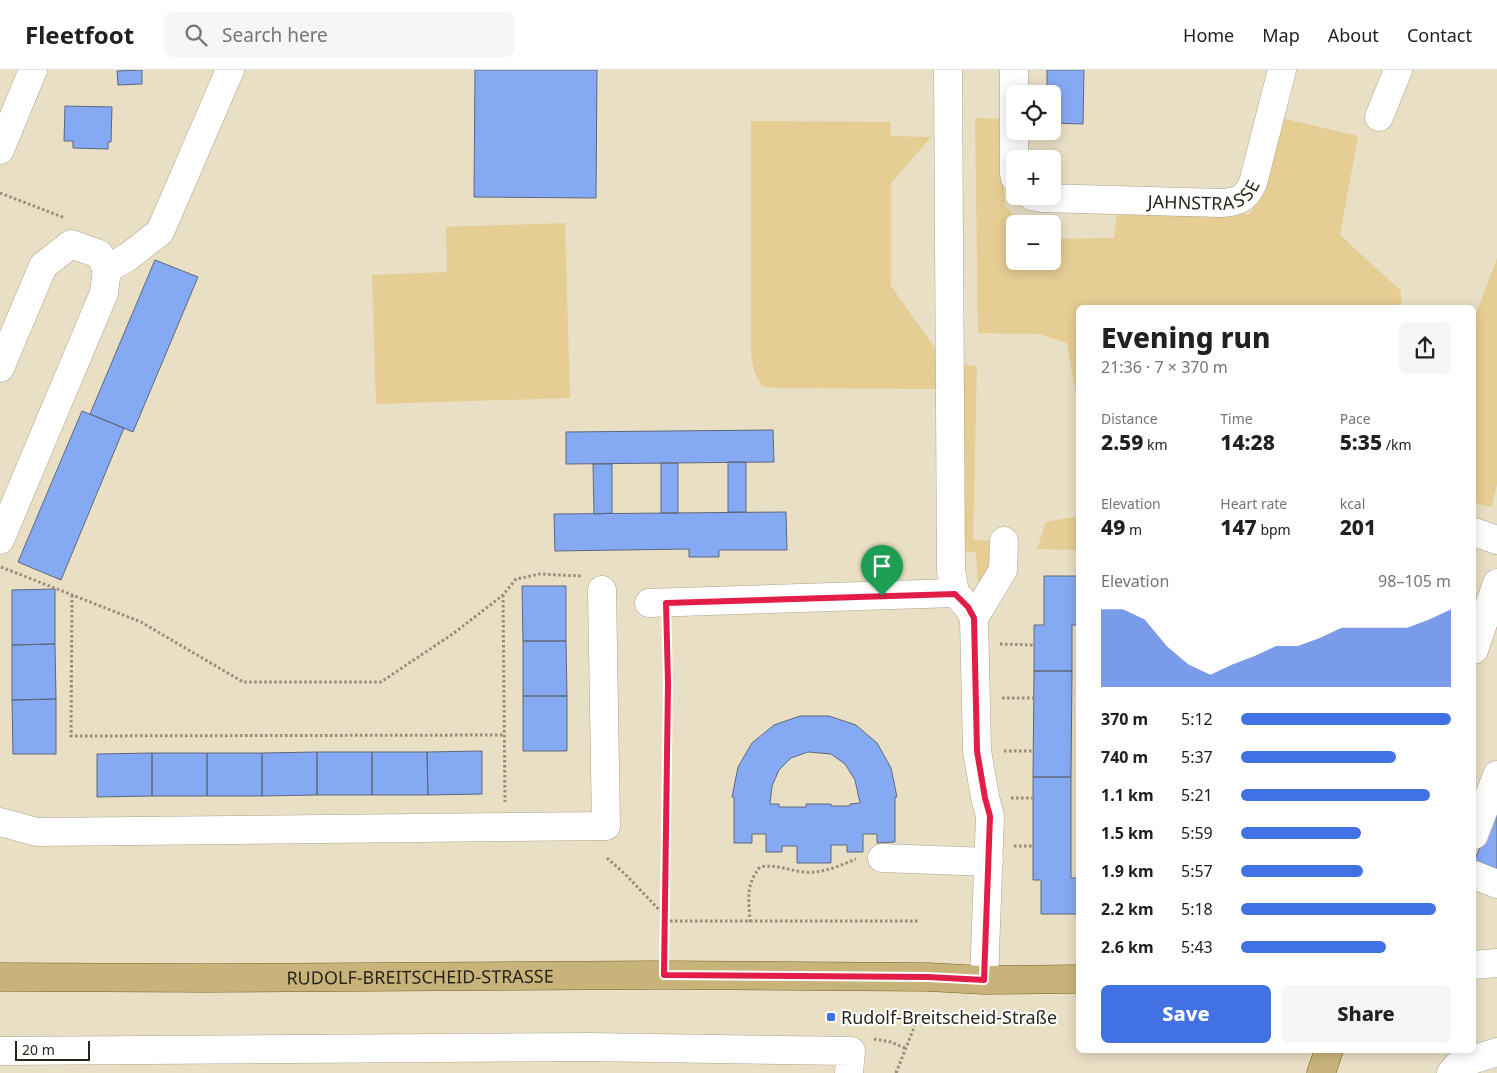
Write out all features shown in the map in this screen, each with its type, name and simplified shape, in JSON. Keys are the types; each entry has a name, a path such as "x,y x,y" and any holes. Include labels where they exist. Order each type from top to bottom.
{"main road":[{"name":"RUDOLF-BREITSCHEID-STRASSE","path":"0,976 223,978 664,975 928,977 984,980 1076,979"},
{"path":"1321,1073 1328,1053"}],"street":[{"path":"0,150 33,70"},
{"path":"107,269 128,257 160,232 230,70"},
{"path":"948,70 950,570 955,594 968,607 974,618 977,751 990,816 984,980"},
{"path":"1014,70 1014,150"},
{"name":"JAHNSTRASSE","path":"1061,198 1232,202 1242,198 1250,191 1253,183 1282,70"},
{"path":"1379,117 1398,70"},
{"path":"0,368 42,266 71,244 99,254 107,269 104,293 0,540"},
{"path":"1476,533 1497,540"},
{"path":"974,618 1003,570 1004,541"},
{"path":"1476,644 1497,584"},
{"path":"0,822 37,832 606,826 602,590"},
{"path":"657,603 955,594"},
{"path":"1476,830 1497,776"},
{"path":"882,858 989,862"},
{"path":"1476,876 1497,884"},
{"path":"1476,965 1497,963"},
{"path":"0,1051 249,1061 589,1048 851,1051 849,1073"},
{"path":"1451,1073 1459,1064 1497,1052"}],"path":[{"path":"0,193 70,220 71,244"},
{"path":"0,566 142,622 243,682 381,682 454,633 503,595 516,579 540,574 588,576 602,590"},
{"path":"72,595 71,736 505,735"},
{"path":"503,595 506,828"},
{"path":"657,603 668,683 664,975"},
{"path":"975,644 1034,644"},
{"path":"976,698 1034,698"},
{"path":"607,858 665,916"},
{"path":"750,922 749,890 753,876 760,867 770,865 803,872 816,872 831,869 859,858 882,858"},
{"path":"665,921 918,921"},
{"path":"896,1073 917,1020"},
{"path":"867,1038 891,1042 905,1048"}],"shaded area":[{"path":"975,118 999,119 1005,206 1014,215 1006,215 1006,270 1061,270 1061,239 1114,238 1117,215 1249,214 1261,199 1281,118 1358,136 1340,235 1401,291 1401,305 1076,305 1076,395 1067,343 1040,334 978,333"},
{"path":"751,121 890,122 891,136 931,137 891,183 891,286 937,351 938,389 775,388 762,386 754,371 751,354"},
{"path":"565,223 570,398 376,404 372,275 447,272 446,227"},
{"path":"1497,258 1497,485 1491,507 1476,503 1476,314"},
{"path":"958,364 977,366 973,540 994,541 994,576 978,585 976,552 960,552"},
{"path":"1076,517 1076,550 1037,549 1046,522"}],"building":[{"path":"142,70 142,84 118,85 117,71"},
{"path":"475,70 597,70 596,198 474,197"},
{"path":"1047,70 1084,70 1083,124 1061,123 1061,85 1047,85"},
{"path":"65,106 112,107 111,142 108,142 108,149 73,148 73,141 64,141"},
{"path":"155,260 198,277 133,432 90,414"},
{"path":"82,411 124,428 61,580 18,562"},
{"path":"773,430 774,462 566,464 566,432"},
{"path":"728,462 746,462 746,512 728,512"},
{"path":"661,463 678,463 678,513 661,513"},
{"path":"593,464 612,464 612,513 594,514"},
{"path":"786,512 787,550 719,550 719,557 689,557 689,549 555,551 554,514"},
{"path":"1044,576 1076,576 1076,625 1072,625 1072,671 1034,671 1034,625 1044,625"},
{"path":"522,586 566,586 566,641 523,641"},
{"path":"55,589 55,644 12,645 12,590"},
{"path":"523,641 566,641 567,696 523,696"},
{"path":"55,644 56,699 12,700 12,645"},
{"path":"1034,671 1072,671 1071,777 1033,777"},
{"path":"523,696 567,696 567,751 523,751"},
{"path":"56,699 56,754 13,754 12,700"},
{"path":"800,716 829,716 856,725 877,743 891,768 897,797 895,797 895,842 877,843 877,834 863,834 863,852 847,852 847,845 831,845 831,863 797,863 797,846 782,846 782,852 766,852 766,834 752,834 752,843 734,843 734,797 732,797 738,767 752,743 774,725","holes":["808,752 831,754 845,764 855,780 860,803 850,804 850,806 806,804 806,807 779,807 779,804 770,804 772,786 779,770 791,758"]},
{"path":"482,751 482,794 428,795 427,752"},
{"path":"317,752 317,795 262,796 262,753"},
{"path":"317,752 372,752 372,795 317,795"},
{"path":"372,752 427,752 428,795 372,795"},
{"path":"152,753 152,796 97,797 97,754"},
{"path":"152,753 207,753 207,796 152,796"},
{"path":"207,753 262,753 262,796 207,796"},
{"path":"1033,777 1071,777 1071,878 1076,878 1076,914 1041,914 1041,880 1033,880"},
{"path":"1497,805 1497,871 1476,863 1476,857"}],"place":[{"name":"Rudolf-Breitscheid-Straße","path":"831,1017"}],"route":[{"path":"955,594 968,607 974,618 977,751 990,816 984,980 928,977 664,975 668,683 666,603 882,596 955,594"}]}
